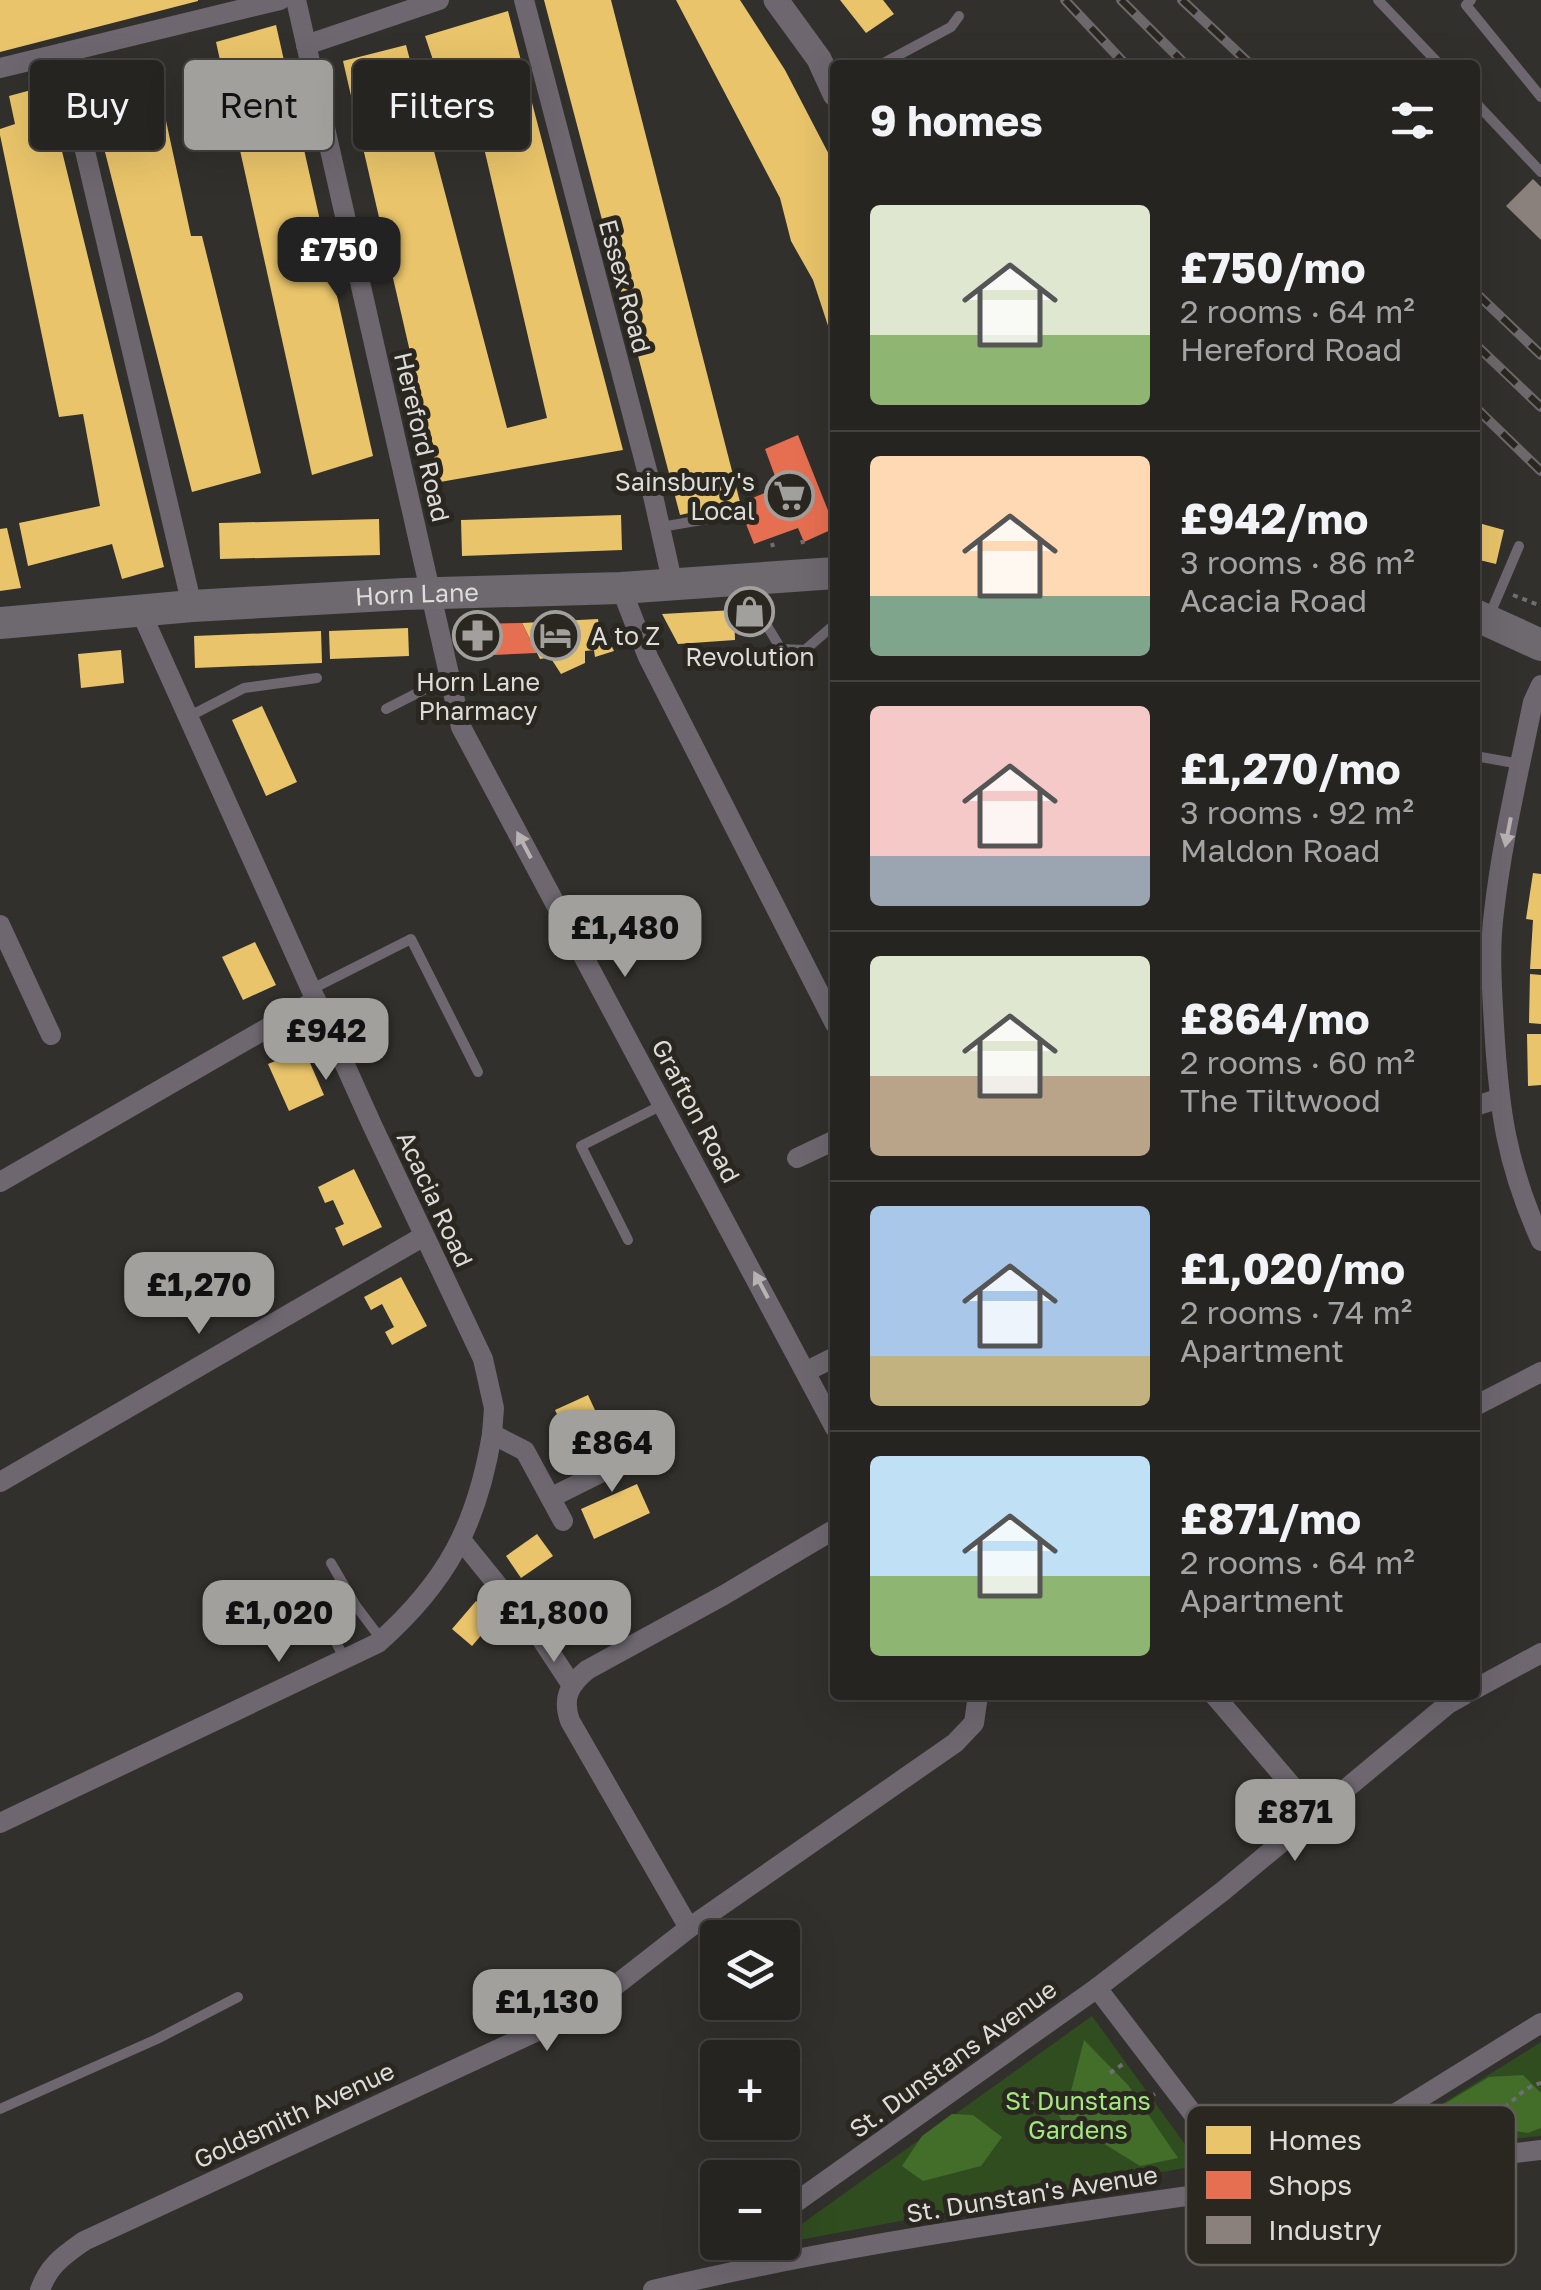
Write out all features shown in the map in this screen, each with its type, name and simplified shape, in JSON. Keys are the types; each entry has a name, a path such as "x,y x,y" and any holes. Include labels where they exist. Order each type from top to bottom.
{"main road":[{"name":"Horn Lane","path":"0,623 192,606 621,588 830,573"},
{"path":"1481,617 1541,646"}],"street":[{"path":"0,68 280,0"},
{"name":"Hereford Road","path":"296,0 432,594"},
{"path":"306,44 439,0"},
{"name":"Essex Road","path":"524,0 673,585"},
{"path":"776,0 830,82"},
{"path":"62,53 192,606"},
{"path":"621,588 648,657 830,1014"},
{"name":"Grafton Road","path":"432,594 461,726 830,1418"},
{"name":"Acacia Road","path":"0,1823 346,1661 382,1639 426,1597 462,1542 486,1470 492,1434 494,1408 483,1359 140,610"},
{"path":"1541,685 1533,702 1520,764 1494,913 1491,984 1504,1136 1524,1203 1541,1241"},
{"path":"0,925 51,1035"},
{"path":"0,1182 314,994"},
{"path":"1480,1104 1498,1099"},
{"path":"797,1158 830,1142"},
{"path":"0,1482 424,1236"},
{"path":"807,1371 830,1360"},
{"path":"1480,1403 1541,1372"},
{"path":"492,1434 525,1450 563,1521"},
{"path":"552,1497 650,1448"},
{"path":"690,1928 570,1721 565,1706 571,1684 587,1670 830,1532"},
{"path":"462,1542 542,1640 571,1684"},
{"path":"1480,1686 1541,1654"},
{"name":"Goldsmith Avenue","path":"40,2290 56,2260 84,2242 544,2028 616,1985 690,1928 955,1743 974,1723 977,1700"},
{"path":"1218,1700 1316,1814"},
{"path":"1096,1988 1223,1891 1455,1700"},
{"name":"St. Dunstans Avenue","path":"800,2199 1096,1988 1186,2105"},
{"path":"1409,2105 1541,2023"},
{"name":"St. Dunstan's Avenue","path":"1516,2153 1541,2150"},
{"name":"St. Dunstan's Avenue","path":"653,2290 739,2269 889,2241 1186,2195"},
{"path":"739,2269 742,2260"}],"lane":[{"path":"1378,0 1435,60"},
{"path":"1466,2 1541,97"},
{"path":"889,60 951,27 958,16"},
{"path":"1480,107 1541,172"},
{"path":"660,528 718,516"},
{"path":"1481,617 1518,546"},
{"path":"751,579 760,614 781,649 805,650 830,628"},
{"path":"386,709 450,676"},
{"path":"187,718 244,688 317,678"},
{"path":"1480,757 1520,764"},
{"path":"314,994 411,939 478,1072"},
{"path":"628,1240 581,1146 664,1104"},
{"path":"331,1564 382,1639"},
{"path":"346,1661 326,1624 356,1606"},
{"path":"0,2109 157,2039 238,1997"}],"path":[{"path":"1110,2073 1127,2062"},
{"path":"1507,2105 1541,2083"},
{"path":"1127,2108 1159,2092"}],"green space":[{"name":"St Dunstans Gardens","path":"1092,2016 1186,2146 1186,2168 800,2240 800,2225"},
{"path":"1084,2040 1128,2085 1178,2158 1140,2166 1063,2123 1055,2108 1070,2095"},
{"path":"1541,2042 1541,2136 1516,2138 1516,2105 1440,2105"},
{"path":"1523,2075 1541,2093 1541,2128 1528,2133 1516,2131 1516,2105 1443,2105 1489,2077"},
{"path":"952,2114 973,2115 1002,2137 981,2166 923,2181 902,2166 922,2136"}],"building: Homes":[{"path":"0,0 198,0 198,1 0,52"},
{"path":"544,0 611,0 740,502 680,515"},
{"path":"676,0 740,0 785,70 830,156 830,332 813,280 791,241 780,198"},
{"path":"840,0 883,0 894,14 866,33"},
{"path":"508,11 521,60 433,60 425,36"},
{"path":"276,25 284,60 220,60 216,42"},
{"path":"406,45 410,60 353,60 353,104 343,61"},
{"path":"30,90 30,150 62,150 164,567 122,579 112,544 28,566 19,523 100,506 83,414 59,417 0,135 0,129 15,124 9,96"},
{"path":"530,95 623,450 440,482 364,150 434,150 507,428 547,418 484,150 530,150"},
{"path":"164,112 191,236 202,236 261,473 192,492 104,150 164,150"},
{"path":"240,150 304,150 373,456 312,475"},
{"path":"621,515 622,550 462,556 461,520"},
{"path":"379,519 380,555 220,559 219,523"},
{"path":"1480,523 1504,530 1496,564 1480,560"},
{"path":"7,528 21,588 0,591 0,529"},
{"path":"734,610 735,640 678,644 662,614"},
{"name":"A to Z","path":"598,619 600,633 605,633 614,651 595,657 594,650 585,651 585,663 561,674 552,660 552,650 545,649 546,658 540,659 522,623"},
{"path":"408,628 409,656 330,659 329,631"},
{"path":"321,631 322,663 195,668 194,636"},
{"path":"121,650 124,683 81,688 78,654"},
{"path":"262,706 297,782 266,796 232,720"},
{"path":"1533,873 1541,874 1541,969 1530,969 1533,920 1526,919"},
{"path":"255,942 276,985 243,1000 222,957"},
{"path":"1530,974 1541,975 1541,1024 1529,1023"},
{"path":"1527,1034 1541,1034 1541,1085 1528,1086"},
{"path":"304,1049 324,1095 289,1111 268,1064"},
{"path":"354,1169 382,1227 343,1246 335,1228 344,1224 333,1200 325,1203 318,1187"},
{"path":"401,1277 427,1326 392,1345 385,1332 394,1327 382,1304 371,1310 364,1297"},
{"path":"588,1395 615,1453 583,1469 555,1410"},
{"path":"637,1484 650,1513 594,1539 581,1509"},
{"path":"537,1534 553,1556 521,1578 506,1556"},
{"path":"476,1601 496,1618 472,1646 452,1629"}],"building: Shops":[{"name":"Sainsbury's Local","path":"798,435 830,515 830,530 804,542 798,528 754,544 738,504 779,487 765,449"},
{"path":"522,623 537,653 470,656 464,628 472,624"}],"building: Industry":[{"path":"1533,179 1541,187 1541,240 1506,206"}],"railway":[{"path":"1065,0 1121,60"},
{"path":"1121,0 1181,60"},
{"path":"1182,0 1246,60"},
{"path":"1480,297 1541,355"},
{"path":"1480,349 1541,407"},
{"path":"1480,412 1541,471"}],"place":[{"name":"Sainsbury's Local","path":"790,496"},
{"name":"Revolution","path":"750,611"},
{"name":"Horn Lane Pharmacy","path":"478,636"},
{"name":"A to Z","path":"556,636"}]}
